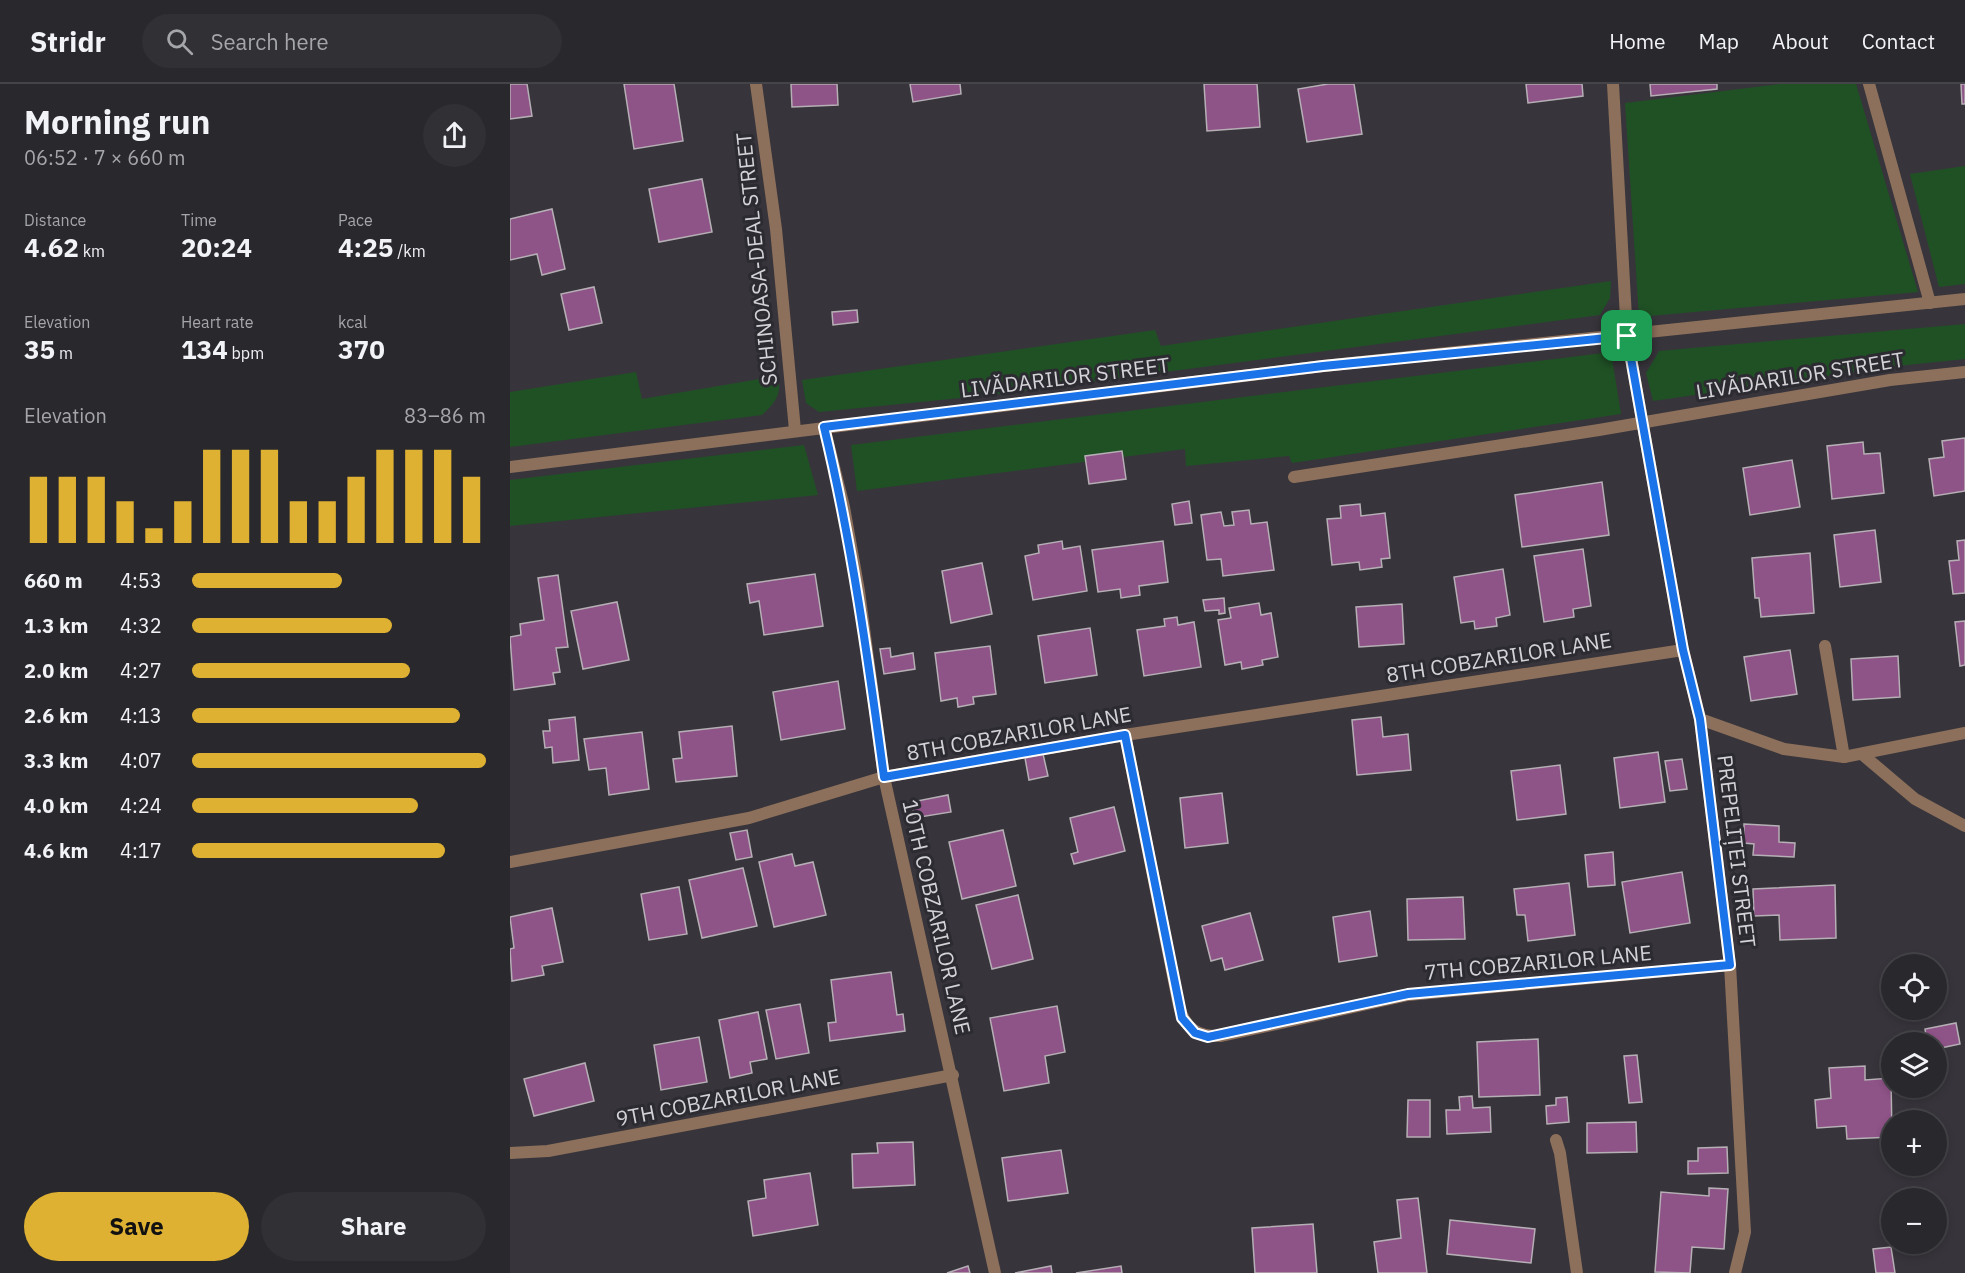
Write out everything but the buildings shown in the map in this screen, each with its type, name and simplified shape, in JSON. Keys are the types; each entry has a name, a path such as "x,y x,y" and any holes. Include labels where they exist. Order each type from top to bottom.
{"street":[{"name":"SCHINOASA-DEAL STREET","path":"756,84 776,229 795,430"},
{"path":"1613,84 1627,336 1683,650"},
{"path":"1869,84 1930,303"},
{"name":"LIVĂDARILOR STREET","path":"510,467 1323,366 1965,299"},
{"name":"LIVĂDARILOR STREET","path":"1294,477 1890,380 1965,372"},
{"name":"10TH COBZARILOR LANE","path":"824,427 857,580 884,777 953,1075 995,1273"},
{"path":"1825,646 1844,757"},
{"name":"PREPELIȚEI STREET","path":"1683,650 1700,719 1730,965 1745,1232 1735,1273"},
{"name":"8TH COBZARILOR LANE","path":"510,862 748,818 884,777 1125,735 1683,650"},
{"path":"1700,719 1784,748 1844,757 1965,733"},
{"name":"7TH COBZARILOR LANE","path":"1125,735 1179,1006 1182,1018 1195,1033 1208,1037 1221,1036 1408,994 1730,965"},
{"path":"1863,755 1915,799 1965,826"},
{"name":"9TH COBZARILOR LANE","path":"510,1154 548,1151 953,1075"},
{"path":"1556,1140 1560,1153 1577,1273"}],"green space":[{"path":"1781,84 1856,84 1918,292 1639,317 1625,103"},
{"path":"1965,166 1965,284 1939,287 1910,174"},
{"path":"1611,281 1610,298 1600,315 981,396 819,412 806,403 802,380 1155,330 1161,346"},
{"path":"1965,324 1965,359 1888,367 1653,401 1646,373 1659,351"},
{"path":"1611,352 1621,414 1292,463 1289,456 1186,466 1185,449 857,491 851,445"},
{"path":"636,372 642,399 778,376 779,388 774,402 762,415 510,447 510,392"},
{"path":"804,445 818,495 510,526 510,480"}],"route":[{"path":"1627,336 1683,650 1700,719 1730,965 1408,994 1208,1037 1195,1033 1182,1018 1125,735 884,777 859,591 843,507 824,427 1323,366 1627,336"}]}
